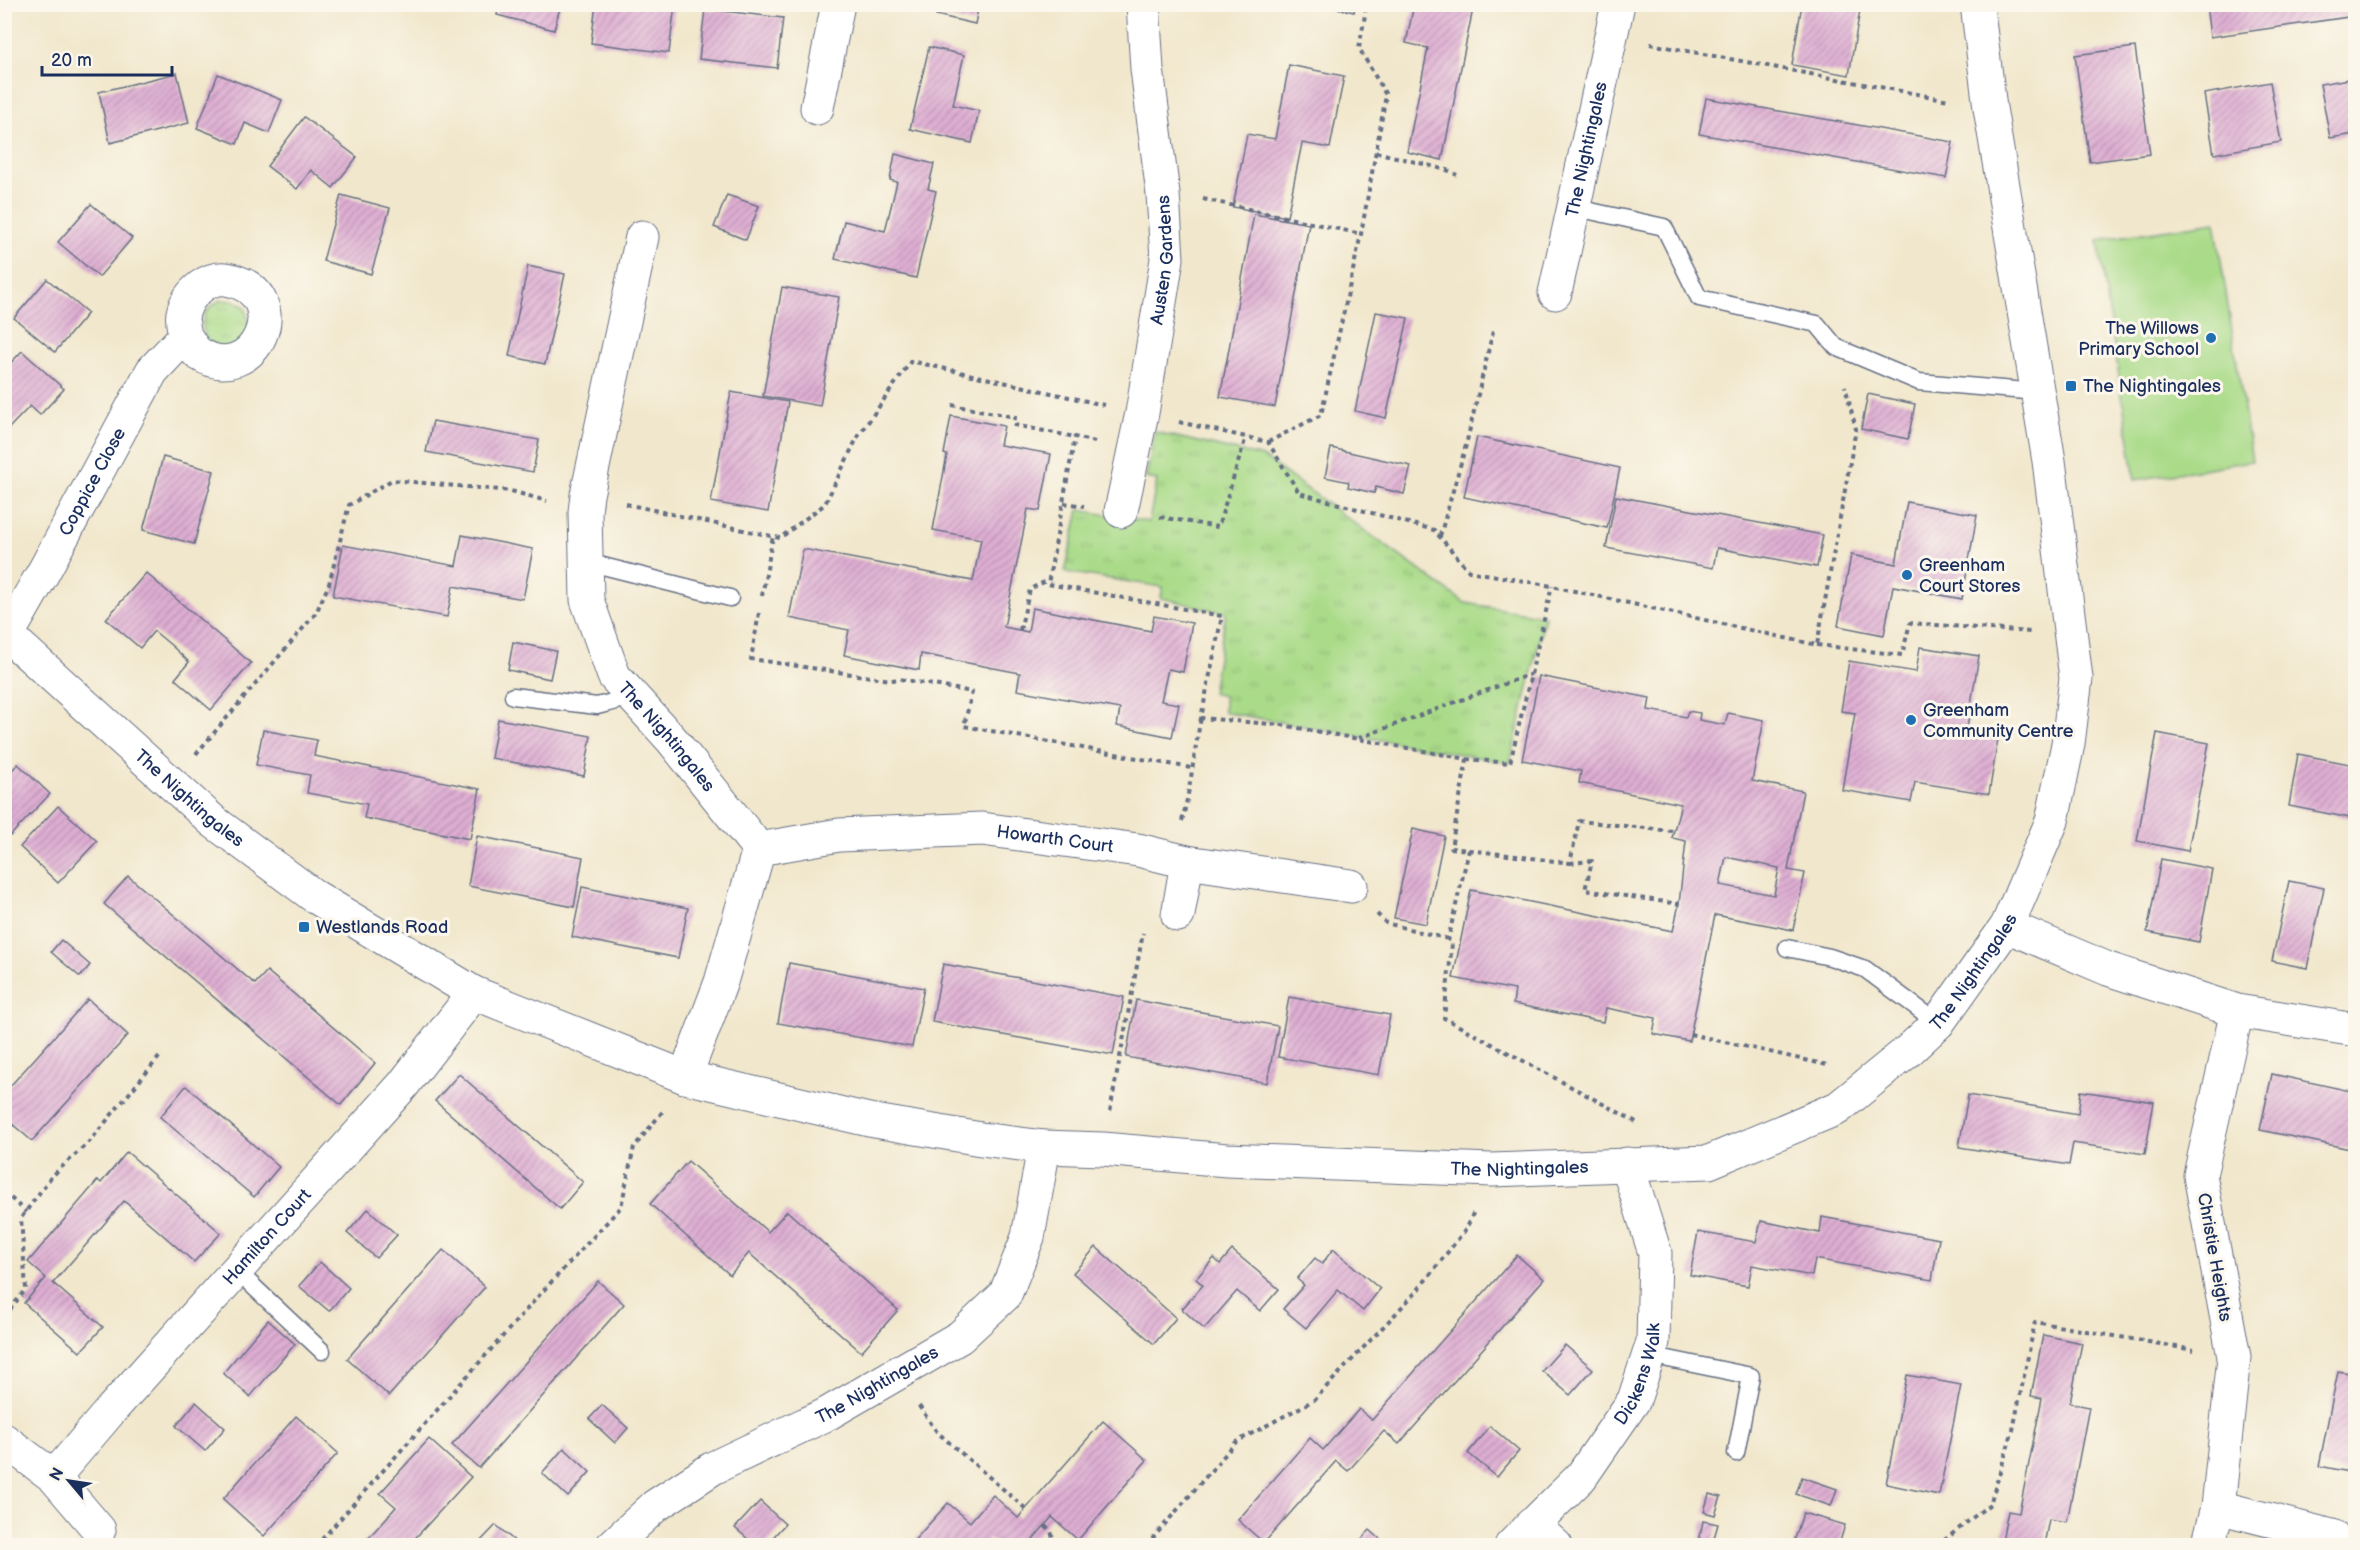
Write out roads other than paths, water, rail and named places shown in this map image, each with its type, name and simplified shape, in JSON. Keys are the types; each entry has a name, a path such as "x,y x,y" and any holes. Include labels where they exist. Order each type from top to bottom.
{"street":[{"path":"817,108 838,4"},
{"name":"Austen Gardens","path":"1121,511 1142,413 1167,259 1163,195 1147,69 1143,4"},
{"name":"The Nightingales","path":"1556,293 1572,207 1618,4"},
{"name":"The Nightingales","path":"6,633 214,822 314,896 474,993 685,1077 869,1120 1044,1147 1103,1149 1227,1160 1492,1170 1709,1162 1838,1108 1908,1051 1938,1023 2007,926 2052,821 2068,744 2076,678 2049,461 1990,108 1977,4"},
{"name":"The Nightingales","path":"642,237 586,503 587,600 614,676 672,740 759,849"},
{"name":"Coppice Close","path":"6,633 44,571 152,371 185,336"},
{"name":"Howarth Court","path":"759,849 839,835 982,829 1138,850 1180,860 1351,886"},
{"path":"685,1077 721,982 759,849"},
{"path":"1178,915 1180,860"},
{"path":"2007,926 2108,969 2237,1011 2355,1030"},
{"name":"Hamilton Court","path":"54,1477 111,1410 403,1085 474,993"},
{"name":"Christie Heights","path":"2208,1545 2218,1507 2234,1357 2200,1175 2237,1011"},
{"name":"The Nightingales","path":"612,1545 656,1506 713,1468 827,1414 960,1336 1005,1294 1028,1237 1044,1147"},
{"name":"Dickens Walk","path":"1521,1534 1581,1477 1634,1400 1653,1342 1655,1253 1627,1164"},
{"path":"4,1440 54,1477 99,1530"},
{"path":"2218,1507 2332,1536"},
{"path":"1521,1534 1556,1545"}],"lane":[{"path":"1572,207 1664,227 1699,298 1817,324 1836,347 1918,382 2037,392"},
{"path":"586,562 730,598"},
{"path":"513,696 597,706 632,696"},
{"path":"1787,948 1830,957 1865,969 1938,1023"},
{"path":"237,1271 322,1351"},
{"path":"1649,1355 1751,1376 1736,1454"}],"place":[{"name":"The Willows Primary School","path":"2211,338"},
{"name":"The Nightingales","path":"2071,386"},
{"name":"Greenham Court Stores","path":"1907,575"},
{"name":"Greenham Community Centre","path":"1911,720"},
{"name":"Westlands Road","path":"304,927"}]}
